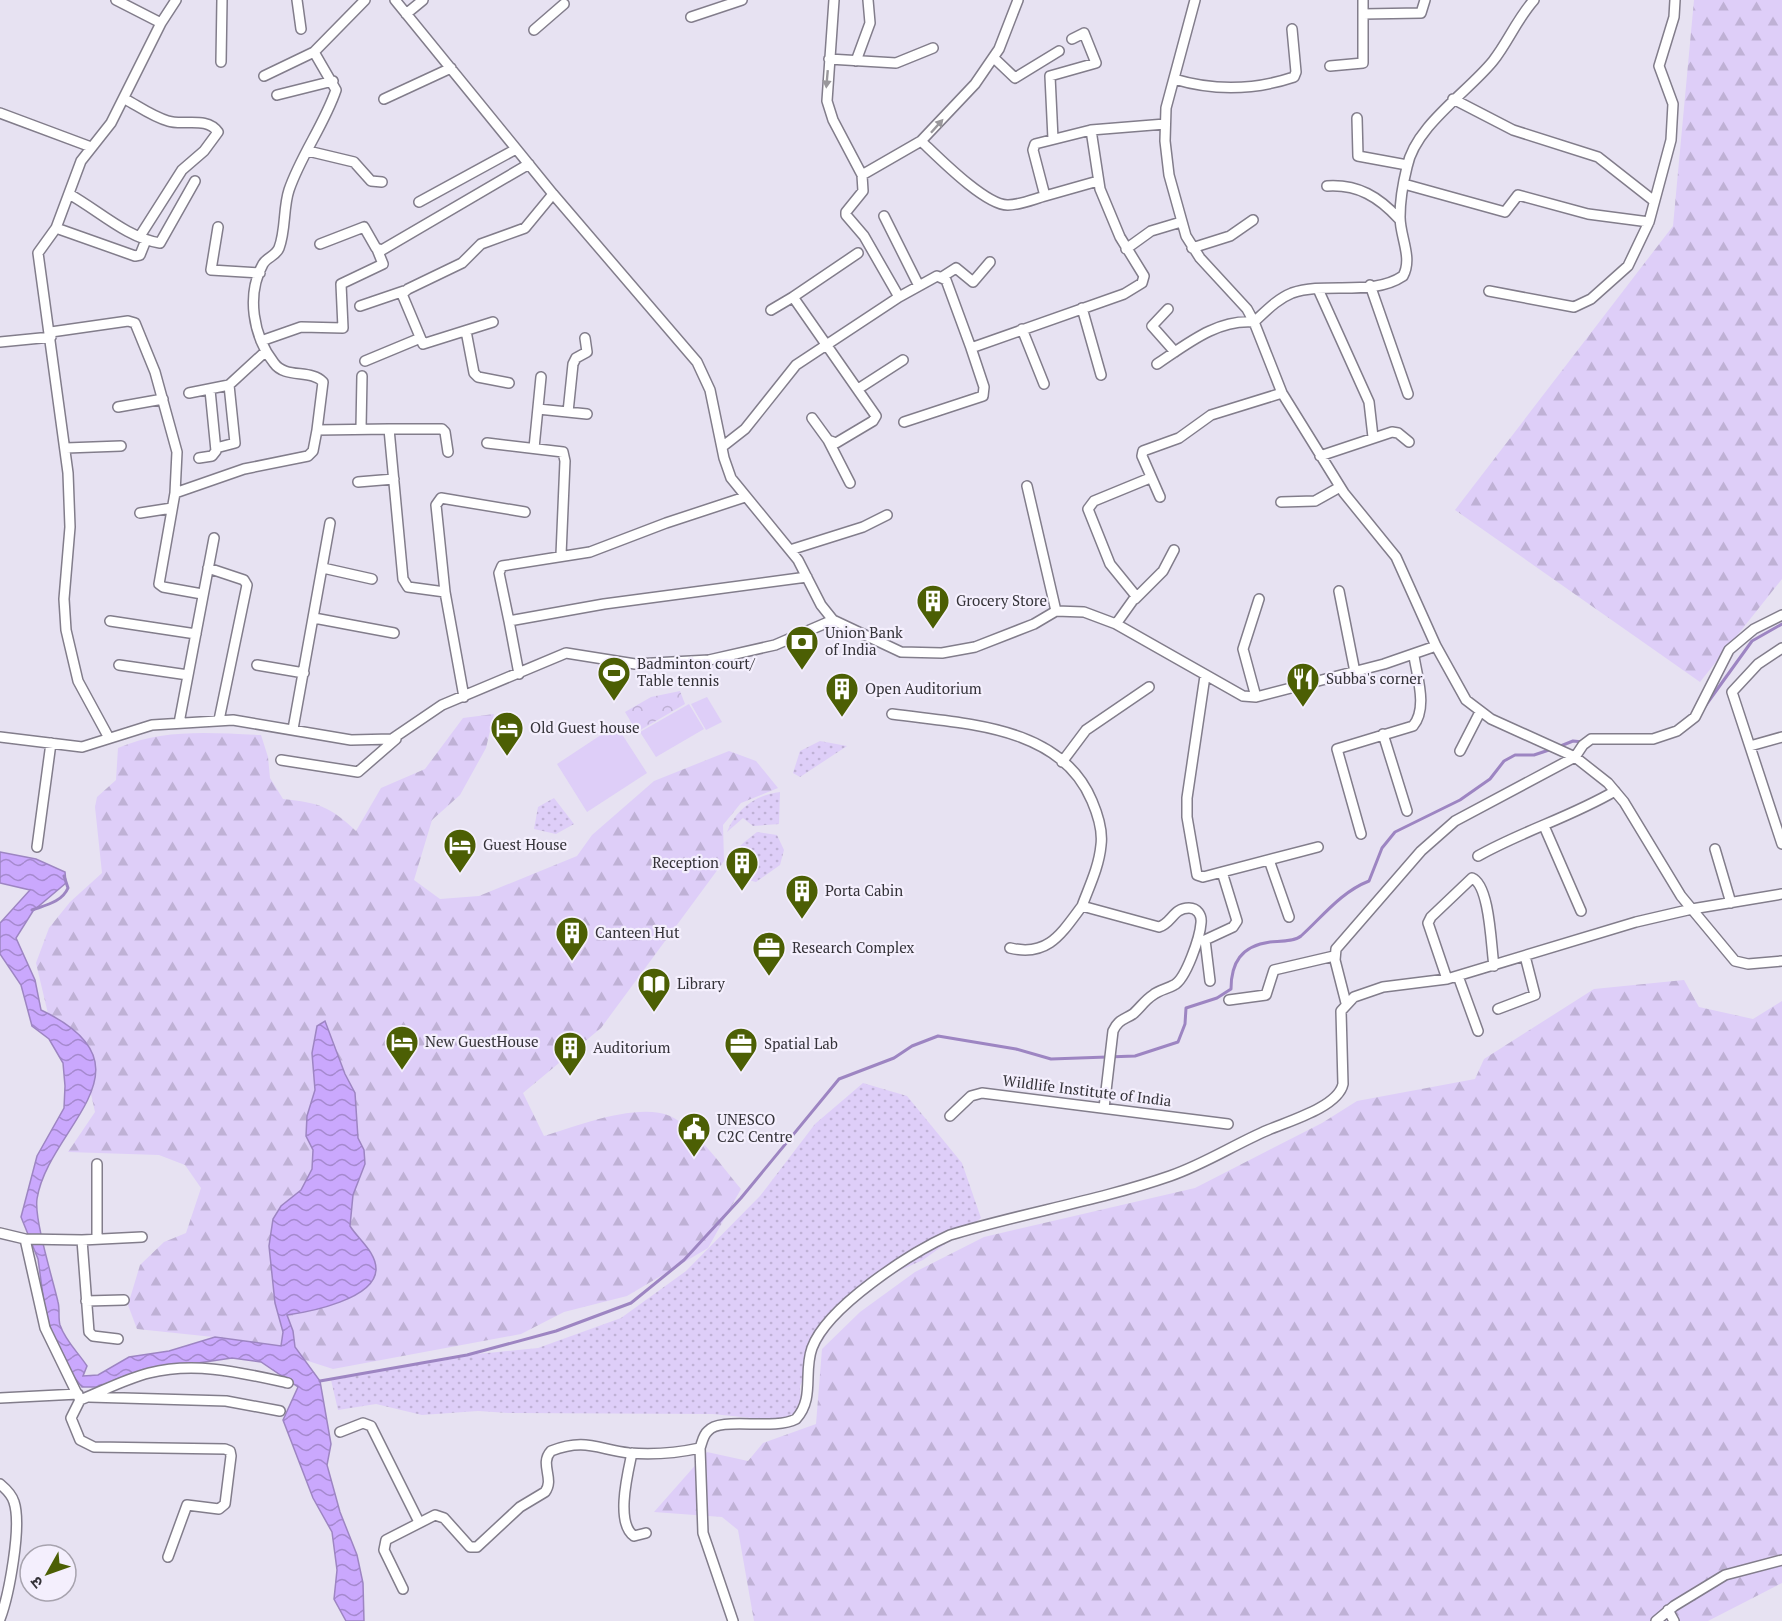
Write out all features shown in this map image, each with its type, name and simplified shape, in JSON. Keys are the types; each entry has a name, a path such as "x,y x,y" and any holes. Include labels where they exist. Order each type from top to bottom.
{"street":[{"path":"116,0 161,23"},
{"path":"110,738 78,681 66,630 64,599 70,527 66,448 38,253 56,228 77,169 91,147 111,123 161,23 176,0"},
{"path":"221,62 222,0"},
{"path":"297,0 301,29"},
{"path":"264,76 314,52 365,0"},
{"path":"394,0 553,194 697,363 710,390 726,467 745,497 790,550 821,605 833,620 901,652 942,653 975,646 1034,624 1056,611 1084,612 1116,624 1243,696 1256,697 1414,656 1436,646"},
{"path":"406,14 423,0"},
{"path":"691,17 742,0"},
{"path":"834,0 826,87 829,112 862,175 863,191 846,215 864,236 899,297"},
{"path":"855,61 870,23 868,0"},
{"path":"862,175 921,141 975,84 994,58 1018,0"},
{"path":"1195,0 1174,79 1165,124 1169,175 1181,222 1192,248 1239,300 1254,322 1282,393 1320,456 1340,487 1396,557 1436,646 1466,700 1480,712 1575,757 1615,791 1692,909 1735,961 1748,964 1782,960"},
{"path":"1330,66 1363,63 1363,0"},
{"path":"1363,14 1421,13 1425,0"},
{"path":"1158,364 1230,322 1254,322 1283,297 1302,290 1370,285 1397,280 1407,269 1399,219 1407,165 1422,138 1453,99 1490,65 1534,0"},
{"path":"1489,291 1563,307 1580,305 1612,283 1628,266 1649,222 1671,140 1674,119 1673,104 1659,66 1674,17 1675,0"},
{"path":"534,30 564,1"},
{"path":"1174,79 1231,88 1260,86 1294,77 1296,72 1292,29"},
{"path":"1053,139 1050,76 1096,63 1084,33 1072,39"},
{"path":"829,59 896,63 933,48"},
{"path":"994,58 1015,78 1059,51"},
{"path":"175,494 244,469 309,456 313,451 323,382 317,378 279,369 266,351 253,314 264,262 279,250 289,191 336,93 333,81 314,52"},
{"path":"384,99 451,68"},
{"path":"277,95 333,81"},
{"path":"56,228 135,256 140,255 143,238 182,170 204,151 218,132 212,126 194,122 167,121 125,99"},
{"path":"1453,99 1513,130 1598,157 1654,201"},
{"path":"0,113 91,147"},
{"path":"1357,118 1358,156 1407,165"},
{"path":"1045,196 1035,144 1091,130 1165,124"},
{"path":"971,348 1124,294 1144,280 1126,249 1098,181 1091,130"},
{"path":"921,141 963,180 998,203 1009,205 1098,181"},
{"path":"418,202 516,149"},
{"path":"308,151 354,162 371,181 382,182"},
{"path":"377,249 382,250 529,164"},
{"path":"69,194 143,238 162,241 195,181"},
{"path":"1404,184 1505,212 1518,195 1588,214 1649,222"},
{"path":"1327,186 1352,186 1364,191 1386,206 1399,219"},
{"path":"360,306 404,291 462,263 481,244 525,228 553,194"},
{"path":"884,216 919,286"},
{"path":"1192,248 1230,236 1253,220"},
{"path":"1126,249 1151,231 1181,222"},
{"path":"218,227 211,270 260,273"},
{"path":"261,340 301,327 344,328 341,284 383,264 364,227 320,243"},
{"path":"771,310 858,253"},
{"path":"722,447 745,429 796,365 899,297 937,276 942,277 956,268 974,282 990,262"},
{"path":"904,422 983,396 984,387 971,348 949,286 942,277"},
{"path":"1370,285 1408,394"},
{"path":"1318,289 1369,402 1373,437"},
{"path":"404,291 403,299 418,339 426,344 493,322"},
{"path":"793,297 876,416 875,419 836,443 828,440"},
{"path":"1082,308 1101,375"},
{"path":"1168,309 1152,326 1175,352"},
{"path":"0,342 132,321 142,335 163,399 178,460 175,494 159,584 163,587 202,594"},
{"path":"1022,329 1044,384"},
{"path":"466,331 474,373 478,377 509,383"},
{"path":"567,412 573,364 587,352 585,338"},
{"path":"365,361 418,339"},
{"path":"189,393 229,385 266,351"},
{"path":"858,389 903,360"},
{"path":"361,428 362,376"},
{"path":"534,448 541,377"},
{"path":"216,448 235,443 229,385"},
{"path":"199,458 214,455 216,448 210,390"},
{"path":"1160,497 1150,478 1142,456 1143,451 1179,438 1211,415 1282,393"},
{"path":"118,407 163,399"},
{"path":"538,409 588,414"},
{"path":"812,418 828,440 850,483"},
{"path":"389,429 405,584 408,587 445,592"},
{"path":"317,430 442,429 448,452"},
{"path":"1320,456 1373,437 1395,432 1408,442"},
{"path":"486,443 559,449 564,456 561,555"},
{"path":"66,448 121,446"},
{"path":"1136,599 1135,592 1110,564 1088,509 1094,501 1150,478"},
{"path":"358,483 393,479"},
{"path":"1027,486 1056,611"},
{"path":"1281,502 1315,501 1340,487"},
{"path":"519,674 499,573 502,566 590,552 666,523 745,497"},
{"path":"464,697 445,592 436,505 441,498 525,512"},
{"path":"140,513 172,507"},
{"path":"790,550 863,527 887,515"},
{"path":"293,729 330,523"},
{"path":"179,723 214,538"},
{"path":"1116,624 1163,571 1174,550"},
{"path":"208,568 244,580 247,585 219,720"},
{"path":"322,568 372,579"},
{"path":"509,621 604,604 807,577"},
{"path":"1340,591 1355,672"},
{"path":"1256,697 1243,649 1258,599"},
{"path":"1346,1003 1334,956 1339,947 1440,833 1479,806 1575,757 1583,745 1592,739 1653,739 1677,731 1695,717 1730,650 1754,629 1782,615"},
{"path":"314,618 394,633"},
{"path":"281,760 358,772 400,735 434,710 566,653 635,664 686,662 728,656 775,645 833,620"},
{"path":"110,621 196,634"},
{"path":"1782,648 1758,664 1733,689 1782,844"},
{"path":"1361,834 1336,753 1342,746 1413,726 1417,721 1421,704 1414,656"},
{"path":"119,665 188,675"},
{"path":"257,665 304,672"},
{"path":"1206,676 1187,798 1187,817 1197,875 1203,877 1318,847"},
{"path":"1062,762 1086,730 1149,687"},
{"path":"1460,751 1480,712"},
{"path":"892,714 1022,736 1045,747 1080,780 1089,795 1098,816 1101,834 1098,864 1082,906 1066,926 1042,949 1031,951 1010,948"},
{"path":"0,737 82,747 145,726 219,720 293,729 351,740 382,740 400,735"},
{"path":"1383,734 1407,811"},
{"path":"1750,746 1782,737"},
{"path":"38,847 51,743"},
{"path":"1478,856 1499,844 1544,826 1615,791"},
{"path":"1544,826 1581,911"},
{"path":"1715,849 1731,903"},
{"path":"1269,860 1289,917"},
{"path":"1210,981 1205,940 1233,927 1237,921 1222,872"},
{"path":"1447,979 1428,923 1431,917 1472,878 1477,880 1484,893 1494,966"},
{"path":"733,1621 703,1533 700,1448 708,1430 721,1424 777,1426 796,1419 808,1400 811,1349 842,1306 859,1292 935,1242 1018,1215 1172,1175 1209,1161 1263,1132 1327,1104 1341,1092 1343,1084 1341,1011 1354,997 1383,987 1447,979 1636,922 1692,909 1782,894"},
{"path":"1082,906 1159,927 1169,922 1175,912 1192,908 1199,912 1202,920 1200,932 1186,969 1176,985 1150,997 1131,1015 1117,1023 1113,1031 1104,1108"},
{"path":"1229,1000 1266,995 1274,970 1334,956"},
{"path":"1498,1009 1535,996 1525,956"},
{"path":"1458,976 1478,1031"},
{"name":"Wildlife Institute of India","path":"950,1116 971,1096 982,1093 1228,1124"},
{"path":"97,1164 97,1239"},
{"path":"0,1233 26,1239 46,1240 142,1237"},
{"path":"26,1239 45,1328 82,1397"},
{"path":"81,1240 91,1335 117,1339"},
{"path":"86,1301 124,1300"},
{"path":"168,1557 187,1505 219,1509 225,1503 230,1451 87,1445 72,1425 71,1418 82,1397 138,1376 182,1367 227,1371 288,1383"},
{"path":"0,1398 82,1397 226,1401 280,1411"},
{"path":"340,1432 363,1423 372,1426 419,1522"},
{"path":"404,1589 384,1550 384,1542 419,1522 439,1515 473,1548 520,1507 545,1492 549,1482 545,1463 551,1451 579,1443 633,1453 681,1452 700,1448"},
{"path":"633,1453 624,1503 628,1530 634,1536 646,1533"},
{"path":"0,1484 14,1502 18,1523 7,1596 0,1619"},
{"path":"1656,1621 1668,1610 1725,1575 1781,1564"},
{"path":"1668,1610 1674,1621"}],"green space":[{"path":"1694,0 1782,0 1782,579 1700,682 1455,510 1673,226"},
{"path":"680,691 685,704 637,732 625,712 651,697"},
{"path":"707,697 722,722 706,730 691,704"},
{"path":"689,704 704,729 656,757 640,732"},
{"path":"494,714 486,748 460,795 432,820 414,880 440,899 479,896 577,856 592,835 654,781 729,751 756,761 778,788 741,803 723,825 724,861 601,1028 523,1093 544,1136 607,1117 641,1112 657,1112 670,1116 690,1130 741,1189 708,1248 627,1296 564,1312 521,1334 333,1369 242,1340 137,1329 128,1305 140,1265 164,1242 186,1233 201,1188 185,1165 159,1155 68,1152 95,1112 89,1085 49,1018 36,963 49,928 70,902 102,873 95,807 97,797 116,780 118,748 153,737 188,733 261,735 268,757 270,778 283,799 323,807 356,831 381,788 425,769 463,718"},
{"path":"616,725 647,773 587,812 557,764"},
{"path":"820,741 847,746 800,777 793,773 800,751"},
{"path":"780,792 779,824 753,826 743,818 727,832 736,816 748,804 763,796"},
{"path":"554,798 574,824 556,834 534,829 538,807"},
{"path":"757,832 777,835 784,850 780,865 756,882 730,875 730,861 736,850"},
{"path":"1684,980 1699,1007 1753,1019 1782,1001 1782,1583 1708,1621 754,1621 738,1530 722,1517 654,1512 707,1452 748,1461 763,1443 816,1424 822,1349 860,1312 915,1272 984,1237 1195,1188 1322,1123 1357,1101 1475,1079 1484,1059 1594,989"},
{"path":"863,1083 907,1096 962,1163 981,1218 923,1260 854,1291 818,1348 800,1386 801,1423 713,1414 478,1411 422,1415 376,1404 338,1410 331,1380 467,1355 538,1348 621,1318 686,1271 760,1196 815,1124"}],"water":[{"path":"0,852 36,859 65,872 66,883 33,911 16,938 35,980 41,1010 76,1032 93,1053 95,1076 88,1099 45,1173 37,1199 38,1220 59,1305 60,1325 69,1342 87,1366 83,1376 98,1375 129,1357 169,1351 215,1337 281,1346 283,1332 275,1303 269,1246 273,1219 281,1206 301,1190 312,1169 313,1150 306,1136 307,1116 315,1090 312,1053 317,1026 325,1021 345,1074 355,1093 358,1138 364,1150 365,1164 353,1195 350,1226 370,1251 376,1269 373,1279 354,1296 325,1307 287,1315 293,1331 295,1347 320,1381 331,1444 327,1465 340,1512 357,1555 363,1583 364,1621 346,1621 334,1599 337,1570 332,1532 313,1498 283,1420 298,1387 261,1362 232,1358 157,1369 117,1379 103,1387 82,1387 70,1372 53,1337 45,1310 38,1259 21,1217 37,1156 64,1108 63,1063 49,1039 32,1026 21,985 0,954 0,923 30,890 0,883"}],"waterway":[{"path":"1703,709 1752,641 1782,624"},
{"path":"1558,747 1573,741 1583,742"},
{"path":"320,1381 467,1355 556,1331 631,1303 684,1260 741,1198 839,1079 894,1058 912,1046 938,1036 1016,1049 1051,1059 1135,1056 1178,1042 1185,1024 1186,1008 1217,998 1231,989 1236,964 1240,957 1252,947 1298,938 1341,898 1369,881 1382,848 1395,832 1460,800 1490,779 1504,761 1515,755 1534,755 1552,749"},
{"path":"32,910 62,897 68,888 64,876"}],"place":[{"name":"Grocery Store","path":"933,630"},
{"name":"Union Bank of India","path":"802,671"},
{"name":"Badminton court/ Table tennis","path":"614,702"},
{"name":"Subba's corner","path":"1303,708"},
{"name":"Open Auditorium","path":"842,718"},
{"name":"Old Guest house","path":"507,757"},
{"name":"Guest House","path":"460,874"},
{"name":"Reception","path":"742,892"},
{"name":"Porta Cabin","path":"802,920"},
{"name":"Canteen Hut","path":"572,962"},
{"name":"Research Complex","path":"769,977"},
{"name":"Library","path":"654,1013"},
{"name":"New GuestHouse","path":"402,1071"},
{"name":"Spatial Lab","path":"741,1073"},
{"name":"Auditorium","path":"570,1077"},
{"name":"UNESCO C2C Centre","path":"694,1158"}]}
